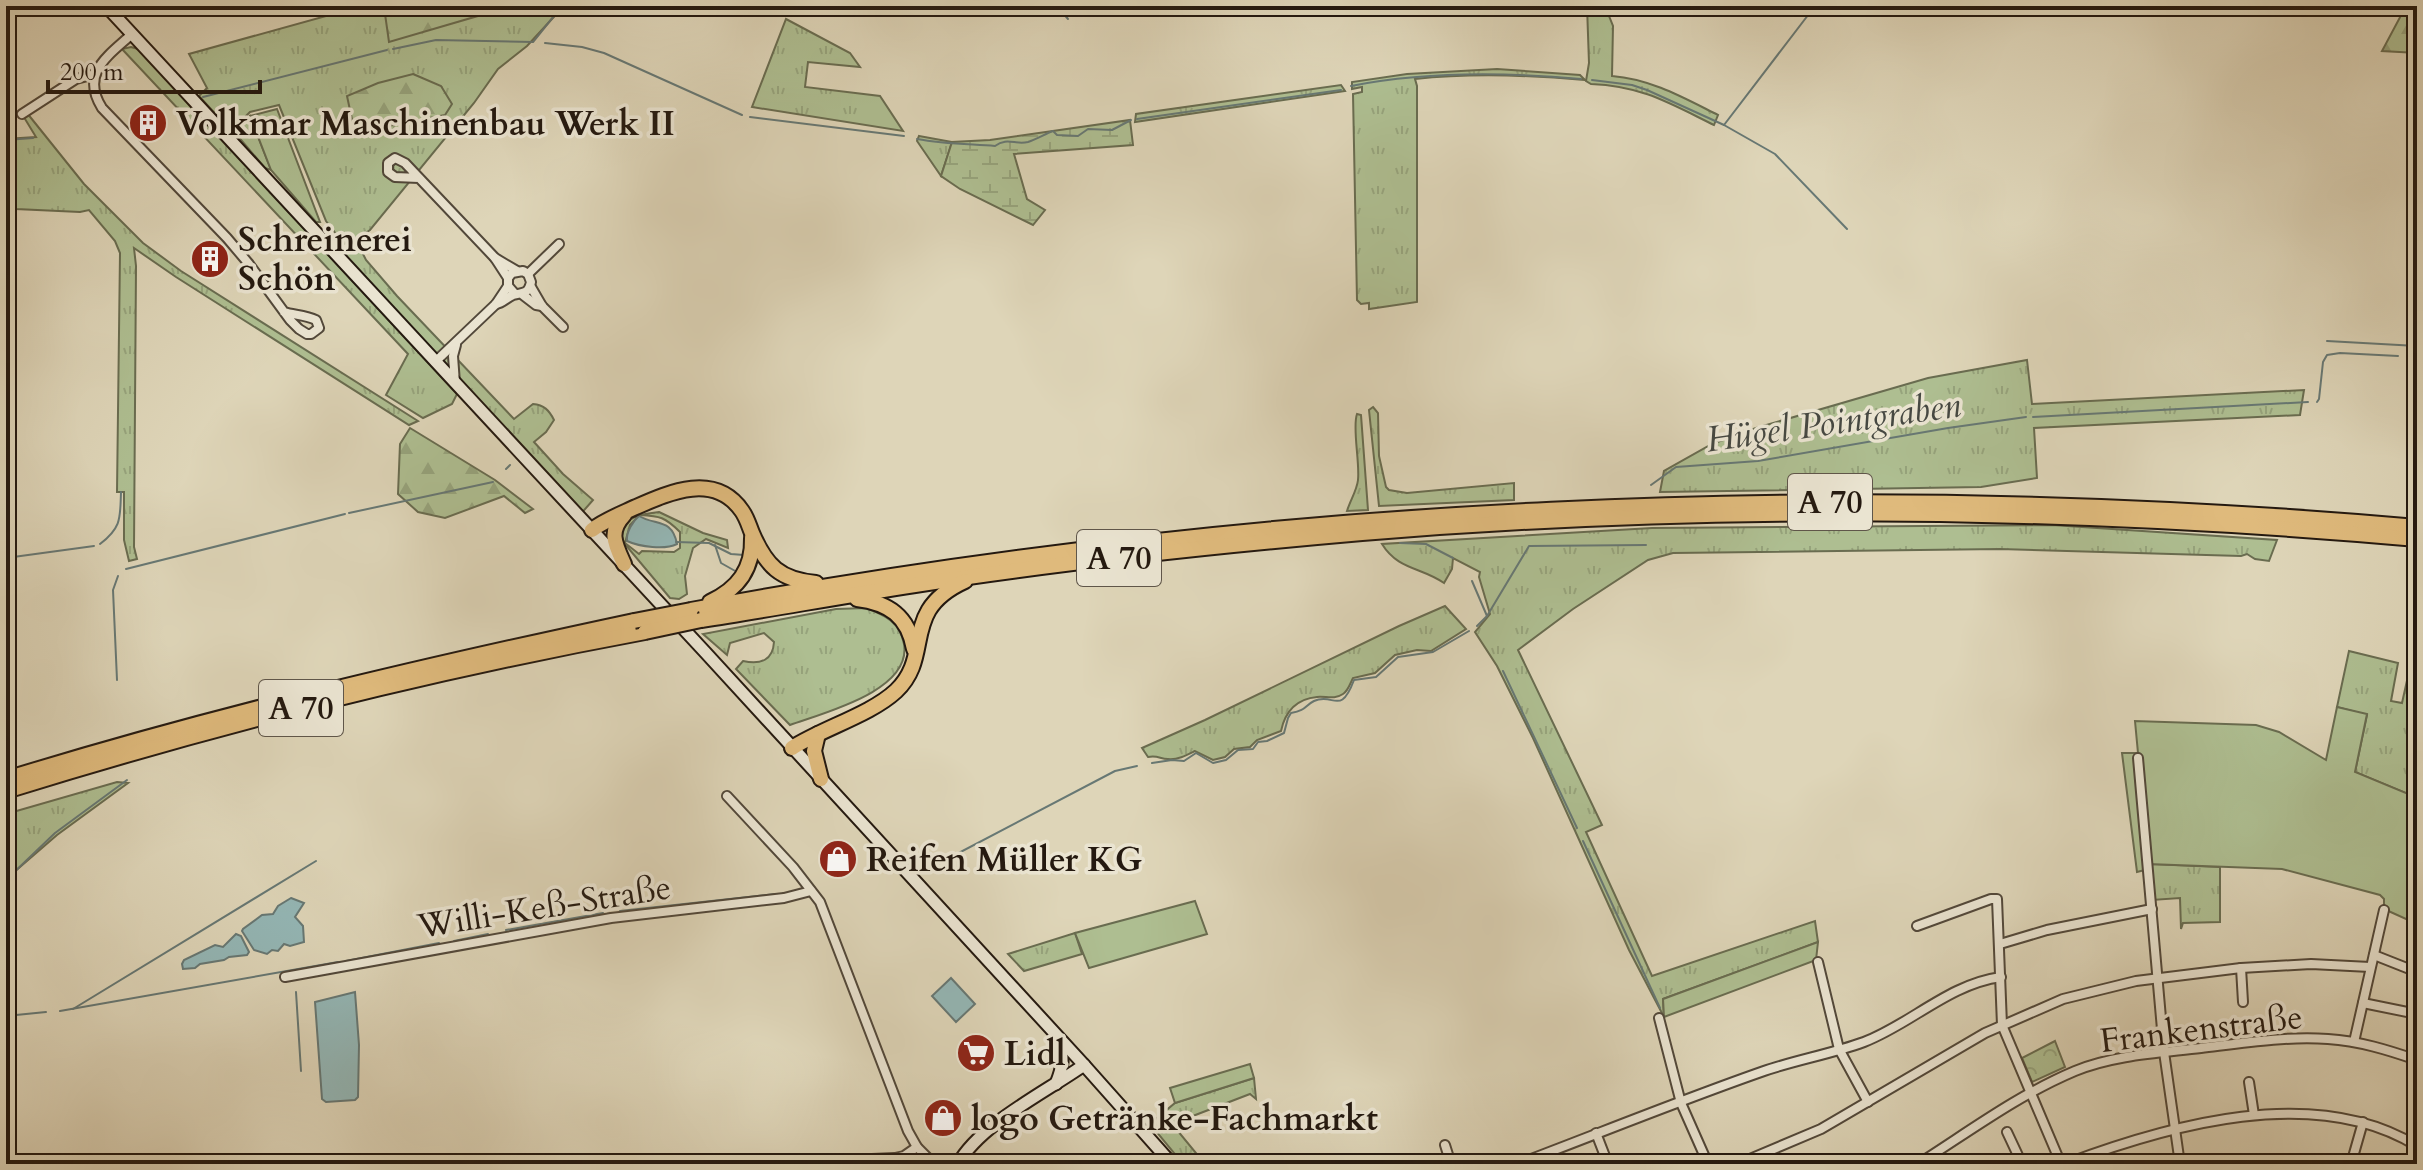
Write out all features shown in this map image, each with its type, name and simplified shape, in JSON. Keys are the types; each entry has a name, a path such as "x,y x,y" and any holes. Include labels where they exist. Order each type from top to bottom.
{"highway":[{"path":"592,530 627,511 681,489 707,488 728,496 737,504 769,564 785,577 799,582 848,583"},
{"name":"A 70","path":"6,779 281,701 473,655 639,626 848,583 1085,549 1656,505 1850,502 2068,506 2267,522 2417,527"},
{"path":"624,564 615,545 614,527 627,511"},
{"name":"A 70","path":"2301,524 2417,539"},
{"name":"A 70","path":"696,615 1360,527"},
{"path":"696,615 743,576 751,560 752,533"},
{"path":"792,748 889,696 905,680 925,616 938,596 981,575"},
{"path":"837,598 872,601 892,610 909,629 914,656"},
{"name":"A 70","path":"6,791 285,712 639,626"},
{"path":"818,734 814,751 821,779"}],"main road":[{"path":"106,6 624,564 1172,1164"},
{"path":"1054,1033 1062,1051 1056,1085"},
{"path":"958,1164 969,1148 991,1128 1084,1065"}],"street":[{"path":"117,17 125,6"},
{"path":"22,114 76,79 95,74 132,34"},
{"path":"95,74 94,94 102,108 227,238 284,312"},
{"path":"419,178 495,258 508,282 519,294 542,306"},
{"path":"528,274 559,244"},
{"path":"495,258 528,274"},
{"path":"435,362 496,304 517,271"},
{"path":"528,274 531,287 542,306 563,327"},
{"path":"496,304 531,287"},
{"path":"455,384 453,356 457,342"},
{"path":"2138,758 2164,1052 2180,1164"},
{"path":"727,796 793,867 820,902 908,1131 917,1147 934,1164"},
{"name":"Willi-Keß-Straße","path":"285,977 611,918 784,898 811,891"},
{"path":"1917,926 1996,899 1998,901 2002,1025 2063,1164 2132,1140 2221,1119 2254,1115 2312,1116 2363,1122 2394,1133 2417,1146"},
{"path":"2000,944 2047,930 2152,909"},
{"path":"2354,1042 2384,910"},
{"path":"2374,955 2417,972"},
{"path":"1818,962 1839,1049 1868,1102"},
{"path":"1738,1164 1821,1129 2002,1025 2063,999 2159,977 2241,968 2311,964 2370,967"},
{"path":"2241,968 2243,1002"},
{"path":"1518,1164 1763,1071 1894,1029 1968,985 2001,977"},
{"path":"2363,1003 2417,1014"},
{"path":"1659,1018 1681,1103 1708,1164"},
{"name":"Frankenstraße","path":"1918,1164 2030,1093 2078,1070 2130,1057 2327,1039 2354,1042 2417,1060"},
{"path":"2249,1082 2254,1115"},
{"path":"2351,1164 2363,1122"},
{"path":"2007,1132 2022,1164"},
{"path":"1596,1133 1608,1164"},
{"path":"1445,1145 1451,1164"},
{"path":"758,1164 895,1158 917,1147"},
{"path":"2096,1153 2099,1164"}],"green space":[{"path":"362,6 564,6 527,46 498,69 370,230 344,244 326,221 279,105 250,112 231,131 199,96 207,88 189,54"},
{"path":"390,6 512,6 389,42 385,14"},
{"path":"1587,6 1598,6 1609,16 1613,26 1612,76 1654,85 1680,96 1718,115 1714,125 1640,92 1586,81 1589,63"},
{"path":"2406,6 2417,6 2417,53 2382,51"},
{"path":"786,19 850,53 860,67 808,62 805,87 880,96 903,131 752,107"},
{"path":"122,49 138,49 457,394 452,404 423,418 386,395 408,354"},
{"path":"1497,69 1580,75 1585,80 1500,75 1415,79 1417,302 1369,309 1369,303 1361,304 1357,300 1353,94 1362,92 1362,87 1352,89 1352,82 1407,74"},
{"path":"413,74 441,86 452,104 445,115 383,127 353,124 347,96 378,83"},
{"path":"1341,85 1345,91 1135,122 1136,114"},
{"path":"277,109 320,222 316,222 271,170 250,116"},
{"path":"27,113 84,184 143,243 181,271 418,421 409,425 134,248 134,547 137,559 129,561 124,540 124,492 117,492 120,253 115,241 89,210 16,209 13,178 6,177 6,139 36,137 22,114"},
{"path":"250,116 271,170 265,168 236,134"},
{"path":"1130,120 1133,145 1014,154 1027,199 1045,210 1033,225 960,189 941,176 952,142 990,140"},
{"path":"919,136 952,142 941,176 917,141"},
{"path":"358,244 366,260 397,296 514,419 533,404 548,411 554,420 534,442 563,474 593,500 579,516 340,259"},
{"path":"2027,360 2032,404 2304,390 2300,415 2034,428 2037,478 1981,487 1660,492 1664,471 1712,444 1756,428 1928,378"},
{"path":"1373,407 1378,413 1379,456 1389,490 1407,493 1514,483 1514,500 1379,506 1369,410"},
{"path":"1357,414 1361,415 1368,510 1347,511 1358,480"},
{"path":"410,428 495,480 533,509 525,513 504,496 445,518 418,512 398,494 400,444"},
{"path":"659,512 703,533 727,540 728,548 706,539 693,548 685,576 687,594 679,599 670,598 624,543 620,531 632,518 640,515","holes":["640,515 662,518 680,532 680,548 674,552 642,551 639,554 625,543 630,525"]},
{"path":"2052,525 2277,540 2269,561 2247,554 2000,549 1673,553 1648,560 1573,609 1518,650 1602,825 1586,832 1652,976 1815,921 1818,942 1663,999 1664,1017 1629,950 1533,738 1497,666 1475,632 1490,614 1480,572 1453,558 1452,569 1444,583 1395,559 1382,544 1652,528"},
{"path":"1445,606 1466,629 1431,651 1417,650 1395,655 1375,673 1353,678 1340,696 1303,700 1289,712 1281,731 1257,740 1250,747 1234,749 1225,757 1213,760 1195,751 1175,759 1148,757 1142,748 1399,626"},
{"path":"866,608 891,620 902,636 903,660 894,675 862,698 790,725 736,669 743,661 765,660 774,642 764,633 730,643 727,655 703,634 836,609"},
{"path":"2349,651 2398,663 2391,701 2402,703 2410,667 2417,669 2417,757 2408,794 2355,772 2367,715 2337,707"},
{"path":"2337,707 2367,714 2355,772 2408,794 2417,757 2417,796 2409,795 2417,800 2417,924 2384,909 2384,899 2380,895 2282,869 2149,864 2149,869 2137,872 2122,753 2138,753 2135,721 2256,725 2279,732 2326,760"},
{"path":"117,782 128,783 57,835 6,879 6,814"},
{"path":"2150,864 2220,867 2220,922 2183,923 2181,929 2180,898 2152,900"},
{"path":"1195,901 1207,934 1089,968 1075,933"},
{"path":"1075,933 1082,954 1024,971 1008,954"},
{"path":"1818,942 1816,960 1664,1017 1663,999"},
{"path":"2055,1041 2065,1067 2032,1082 2022,1058"},
{"path":"1250,1064 1254,1078 1175,1103 1170,1088"},
{"path":"1254,1078 1256,1099 1250,1094 1172,1124 1205,1164 1183,1164 1150,1124 1175,1103"}],"water":[{"path":"639,516 667,526 677,544 652,547 627,541 630,527"},
{"path":"291,898 304,903 295,917 303,926 304,942 290,946 284,944 278,951 272,950 267,954 254,950 243,929 262,915 273,914 278,906"},
{"path":"236,934 241,936 249,952 247,955 183,969 184,960 215,945 223,947"},
{"path":"951,978 975,1004 956,1022 932,996"},
{"path":"355,992 359,1045 358,1097 355,1100 326,1102 322,1099 315,1002"}],"waterway":[{"path":"393,49 436,40 533,42 562,6"},
{"path":"1057,6 1068,19"},
{"path":"1724,125 1815,6"},
{"path":"545,43 604,53 742,115"},
{"path":"203,97 387,50"},
{"path":"1351,86 1466,74 1581,79"},
{"path":"1592,80 1647,90 1724,125 1775,154 1847,229"},
{"path":"1137,119 1341,90"},
{"path":"750,117 904,136"},
{"path":"917,139 995,146 1003,142 1028,142 1053,131 1057,135 1078,136 1088,129 1112,130 1131,120"},
{"path":"6,140 33,138"},
{"path":"2327,341 2417,346"},
{"name":"Hügel Pointgraben","path":"2317,402 2323,362 2327,355 2398,356"},
{"name":"Hügel Pointgraben","path":"2033,417 2308,402"},
{"name":"Hügel Pointgraben","path":"1651,485 1676,467 1758,461 2026,417"},
{"path":"506,469 510,465"},
{"path":"349,513 493,482"},
{"path":"100,544 116,527 121,492"},
{"path":"126,569 345,514"},
{"path":"676,542 709,543 731,554 744,555"},
{"path":"1400,543 1426,544 1453,558"},
{"path":"715,545 721,563 737,572"},
{"name":"Hügel Pointgraben","path":"1477,626 1487,616 1529,546 1646,545"},
{"path":"6,558 94,546"},
{"path":"117,680 113,590 118,576"},
{"path":"1472,581 1487,616"},
{"name":"Hügel Pointgraben","path":"1152,763 1184,761 1196,753 1213,763 1226,760 1238,750 1253,749 1258,742 1284,733 1291,713 1321,699 1340,701 1345,698 1354,680 1376,677 1398,657 1433,652 1469,631"},
{"path":"1503,671 1577,828"},
{"name":"Hügel Pointgraben","path":"930,868 1115,771 1137,766"},
{"path":"6,880 55,833 127,780"},
{"path":"1583,841 1660,1008"},
{"path":"73,1009 316,861"},
{"name":"Hügel Pointgraben","path":"620,911 776,894"},
{"name":"Hügel Pointgraben","path":"506,930 603,913"},
{"name":"Hügel Pointgraben","path":"454,941 488,934"},
{"name":"Hügel Pointgraben","path":"346,961 439,943"},
{"name":"Hügel Pointgraben","path":"60,1011 338,962"},
{"path":"296,992 301,1071"},
{"name":"Hügel Pointgraben","path":"6,1016 46,1012"}],"place":[{"name":"Volkmar Maschinenbau Werk II","path":"148,123"},
{"name":"Schreinerei Schön","path":"210,259"},
{"name":"Reifen Müller KG","path":"838,859"},
{"name":"Lidl","path":"976,1053"},
{"name":"logo Getränke-Fachmarkt","path":"943,1118"}]}
